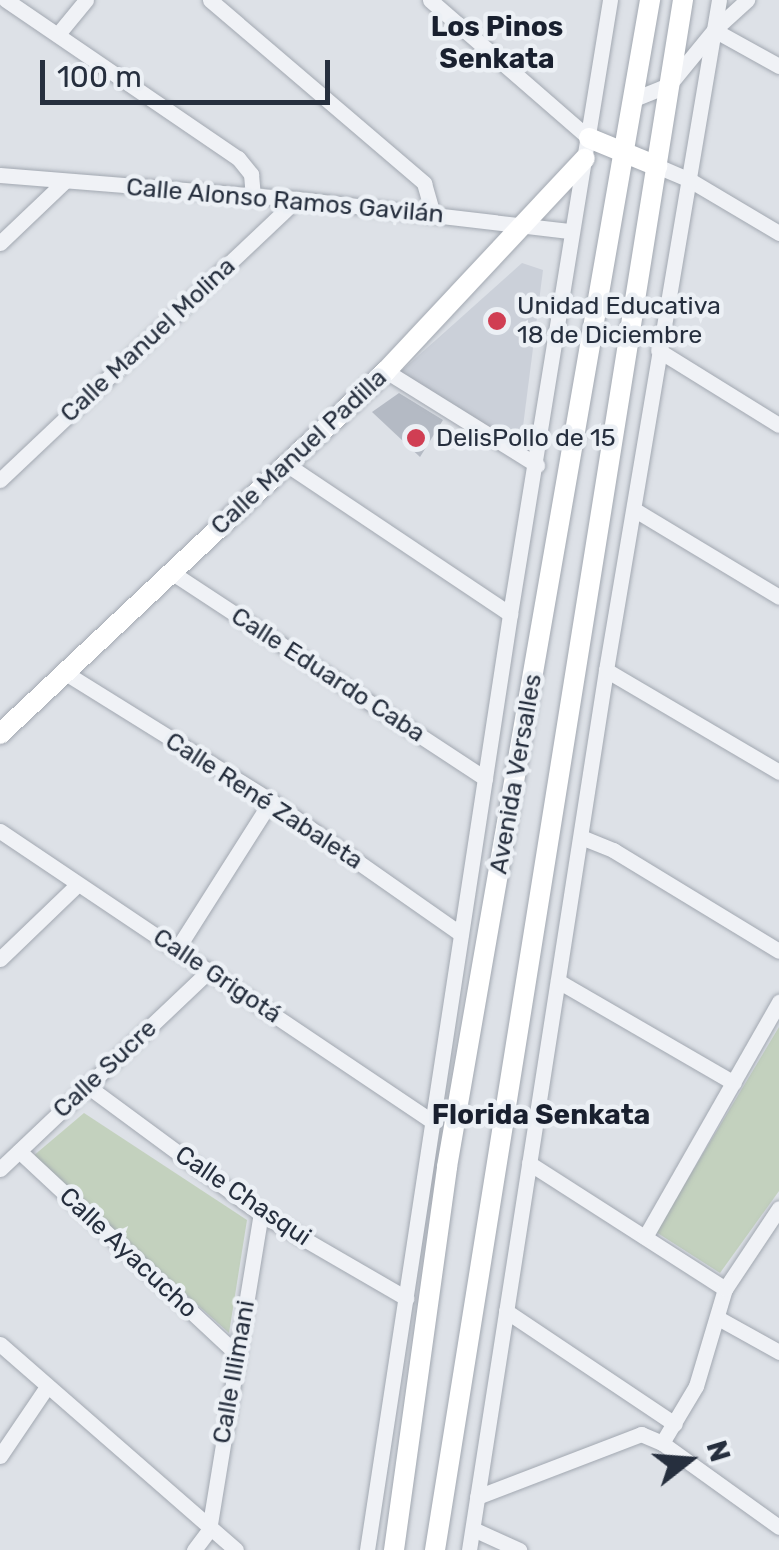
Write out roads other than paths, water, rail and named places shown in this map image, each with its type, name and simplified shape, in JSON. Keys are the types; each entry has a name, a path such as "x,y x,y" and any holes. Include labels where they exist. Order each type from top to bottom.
{"street":[{"path":"6,0 238,158 251,174 253,197"},
{"path":"58,34 86,0"},
{"path":"210,0 424,183 434,214"},
{"path":"430,0 587,148 624,153 688,179 779,233"},
{"name":"Avenida Versalles","path":"367,1550 570,231 610,0"},
{"name":"Avenida Versalles","path":"394,1550 447,1167 650,0"},
{"name":"Avenida Versalles","path":"434,1550 683,0"},
{"path":"469,1550 606,670 719,0"},
{"path":"634,99 670,85 714,30 747,0"},
{"path":"714,30 779,66"},
{"name":"Calle Manuel Padilla","path":"0,734 386,371 524,224 587,148"},
{"name":"Calle Alonso Ramos Gavilán","path":"0,174 297,200 570,231"},
{"path":"0,243 65,181"},
{"name":"Calle Manuel Molina","path":"0,480 297,200"},
{"path":"658,350 779,425"},
{"path":"386,371 537,465"},
{"path":"286,464 510,614"},
{"path":"635,510 779,597"},
{"name":"Calle Eduardo Caba","path":"171,572 485,778"},
{"path":"606,670 779,772"},
{"name":"Calle René Zabaleta","path":"64,672 271,801 461,934"},
{"path":"176,949 271,801"},
{"name":"Calle Grigotá","path":"0,831 432,1122"},
{"path":"581,837 613,850 779,952"},
{"path":"0,959 76,884"},
{"name":"Calle Sucre","path":"0,1169 210,970"},
{"path":"558,981 734,1083"},
{"path":"644,1237 779,1002"},
{"name":"Calle Chasqui","path":"86,1085 261,1214 406,1298"},
{"name":"Calle Ayacucho","path":"19,1152 237,1354"},
{"path":"529,1162 725,1289"},
{"path":"662,1443 696,1386 725,1289 779,1208"},
{"name":"Calle Illimani","path":"210,1530 261,1214"},
{"path":"506,1311 674,1424"},
{"path":"718,1318 779,1352"},
{"path":"0,1344 236,1550"},
{"path":"0,1456 46,1388"},
{"path":"477,1497 641,1434 662,1443 779,1527"},
{"path":"473,1529 519,1550"},
{"path":"194,1550 210,1530"}],"place":[{"name":"Unidad Educativa 18 de Diciembre","path":"497,321"},
{"name":"DelisPollo de 15","path":"416,438"}],"district":[{"name":"Los Pinos Senkata","path":"497,43"},
{"name":"Florida Senkata","path":"541,1115"}]}
